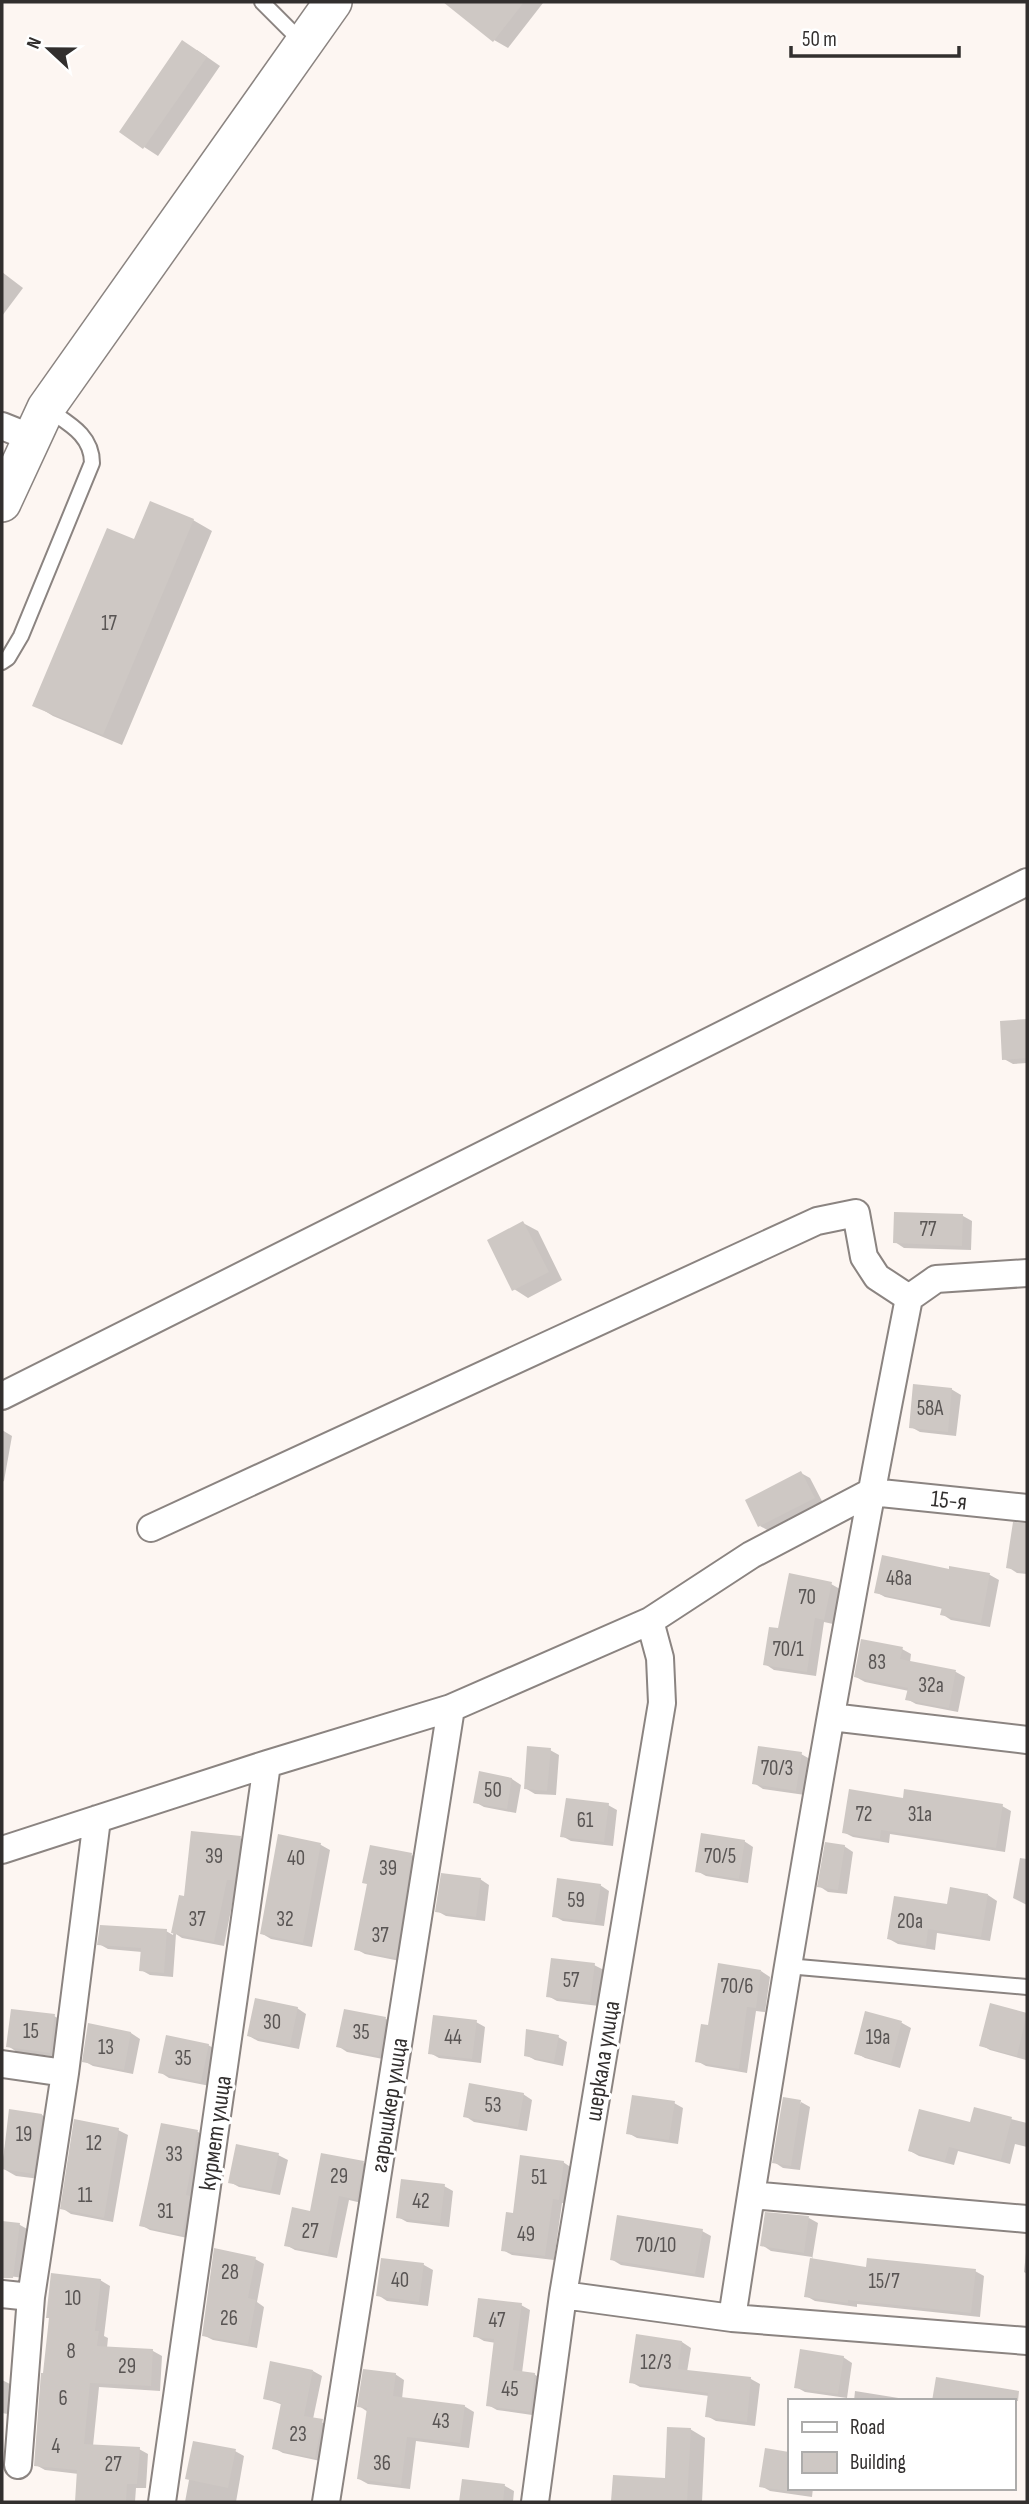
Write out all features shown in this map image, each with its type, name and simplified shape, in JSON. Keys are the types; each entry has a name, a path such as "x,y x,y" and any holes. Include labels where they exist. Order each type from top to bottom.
{"main road":[{"path":"2,503 26,424 333,2"}],"street":[{"path":"2,1396 1027,882"},
{"path":"151,1528 817,1221 856,1213 864,1257 877,1277 909,1298"},
{"path":"732,2318 787,1966 871,1492 909,1298 936,1279 1027,1273"},
{"path":"2,1850 267,1764 452,1708 650,1621 751,1555 871,1492"},
{"name":"15-я","path":"871,1492 1027,1508"},
{"name":"шеркала улица","path":"534,2502 564,2295 662,1703 660,1658 650,1621"},
{"name":"гарышкер улица","path":"326,2502 452,1708"},
{"path":"831,1717 1027,1740"},
{"name":"курмет улица","path":"162,2502 267,1764"},
{"path":"18,2465 31,2297 65,2073 97,1819"},
{"path":"2,2064 65,2073"},
{"path":"751,2195 1027,2219"},
{"path":"2,2294 31,2297"},
{"path":"564,2295 732,2318 1027,2341"}],"lane":[{"path":"262,2 303,43"},
{"path":"2,662 8,658 21,635 92,463 92,451 86,438 26,424"},
{"path":"787,1966 1027,1987"}],"building":[{"path":"443,2 524,2 493,42"},
{"path":"182,40 207,57 143,149 119,132"},
{"path":"150,501 194,519 103,735 32,706 107,528 134,539"},
{"path":"1027,1019 1027,1058 1002,1060 1000,1021"},
{"path":"894,1212 963,1214 962,1246 893,1243"},
{"path":"523,1221 549,1272 512,1291 487,1240"},
{"path":"913,1384 952,1388 948,1432 909,1428"},
{"path":"801,1471 815,1498 758,1527 745,1500"},
{"path":"1013,1522 1027,1523 1027,1572 1006,1568"},
{"path":"882,1555 949,1569 949,1566 990,1573 981,1623 940,1615 942,1607 874,1593"},
{"path":"789,1573 832,1582 824,1620 815,1618 807,1672 763,1665 769,1627 778,1628"},
{"path":"861,1639 903,1647 900,1659 956,1670 949,1708 905,1700 908,1688 854,1677"},
{"path":"527,1746 551,1748 547,1791 524,1789"},
{"path":"758,1746 802,1752 796,1791 752,1784"},
{"path":"479,1771 512,1778 507,1809 473,1803"},
{"path":"849,1789 903,1798 904,1789 1003,1804 996,1848 881,1830 880,1839 842,1833"},
{"path":"566,1798 609,1803 604,1842 560,1837"},
{"path":"191,1831 241,1836 235,1880 227,1880 214,1942 171,1933 179,1895 184,1896"},
{"path":"701,1833 745,1840 739,1879 695,1872"},
{"path":"278,1834 321,1843 303,1943 260,1934"},
{"path":"825,1842 845,1845 838,1890 817,1887"},
{"path":"370,1845 412,1853 396,1958 354,1950 367,1884 362,1883"},
{"path":"441,1873 481,1878 476,1917 435,1912"},
{"path":"557,1878 601,1884 595,1922 552,1917"},
{"path":"950,1887 988,1894 981,1937 928,1929 926,1946 887,1939 894,1896 947,1904"},
{"path":"100,1925 167,1929 164,1973 139,1971 141,1948 97,1945"},
{"path":"551,1958 595,1963 590,2002 546,1997"},
{"path":"718,1963 761,1970 756,2008 747,2007 739,2069 695,2062 701,2024 708,2025"},
{"path":"255,1998 298,2007 290,2045 247,2036"},
{"path":"990,2003 1027,2013 1017,2056 979,2046"},
{"path":"11,2009 55,2014 50,2053 6,2047"},
{"path":"344,2009 386,2017 379,2056 336,2047"},
{"path":"865,2011 902,2021 891,2064 854,2054"},
{"path":"433,2015 477,2020 472,2059 428,2054"},
{"path":"88,2023 131,2032 124,2070 82,2062"},
{"path":"526,2029 559,2035 554,2062 524,2056"},
{"path":"166,2035 209,2044 201,2082 158,2073"},
{"path":"469,2083 524,2093 518,2127 463,2117"},
{"path":"632,2095 675,2101 669,2140 626,2134"},
{"path":"783,2097 801,2100 791,2166 772,2163"},
{"path":"974,2107 1012,2117 1001,2160 949,2147 945,2161 908,2151 919,2109 970,2122"},
{"path":"9,2109 42,2114 34,2174 2,2169"},
{"path":"74,2119 119,2128 104,2218 60,2209"},
{"path":"161,2123 198,2130 182,2235 139,2226"},
{"path":"236,2144 279,2153 271,2191 228,2183"},
{"path":"321,2153 364,2161 357,2200 339,2196 328,2254 284,2246 292,2207 310,2211"},
{"path":"520,2155 564,2161 559,2200 553,2199 545,2256 501,2251 506,2212 513,2213"},
{"path":"401,2179 445,2184 440,2223 396,2218"},
{"path":"765,2212 809,2216 804,2253 760,2246"},
{"path":"617,2215 703,2229 695,2274 610,2260"},
{"path":"2,2221 20,2223 13,2278 2,2278"},
{"path":"214,2248 256,2257 248,2298 256,2300 248,2344 202,2336"},
{"path":"381,2258 424,2263 419,2302 376,2296"},
{"path":"810,2258 866,2267 867,2258 976,2269 971,2313 804,2297"},
{"path":"51,2273 101,2279 95,2331 99,2331 97,2346 153,2349 151,2386 90,2383 84,2444 140,2447 137,2484 127,2484 126,2502 75,2502 77,2470 34,2466"},
{"path":"478,2298 522,2303 513,2370 535,2373 530,2412 486,2406 494,2339 473,2337"},
{"path":"636,2334 682,2341 678,2369 751,2377 747,2422 705,2417 708,2393 629,2383"},
{"path":"800,2349 844,2356 838,2394 794,2388"},
{"path":"270,2361 313,2370 304,2416 323,2419 315,2458 272,2449 281,2403 263,2399"},
{"path":"363,2369 396,2373 393,2396 465,2405 460,2443 407,2437 401,2485 357,2479 367,2408 357,2407"},
{"path":"936,2377 1019,2391 1018,2401 932,2399"},
{"path":"667,2427 691,2428 687,2502 611,2501 613,2475 665,2478"},
{"path":"193,2441 236,2449 228,2488 185,2479"},
{"path":"765,2448 788,2452 789,2491 759,2487"},
{"path":"462,2479 505,2484 503,2502 459,2502"}]}
